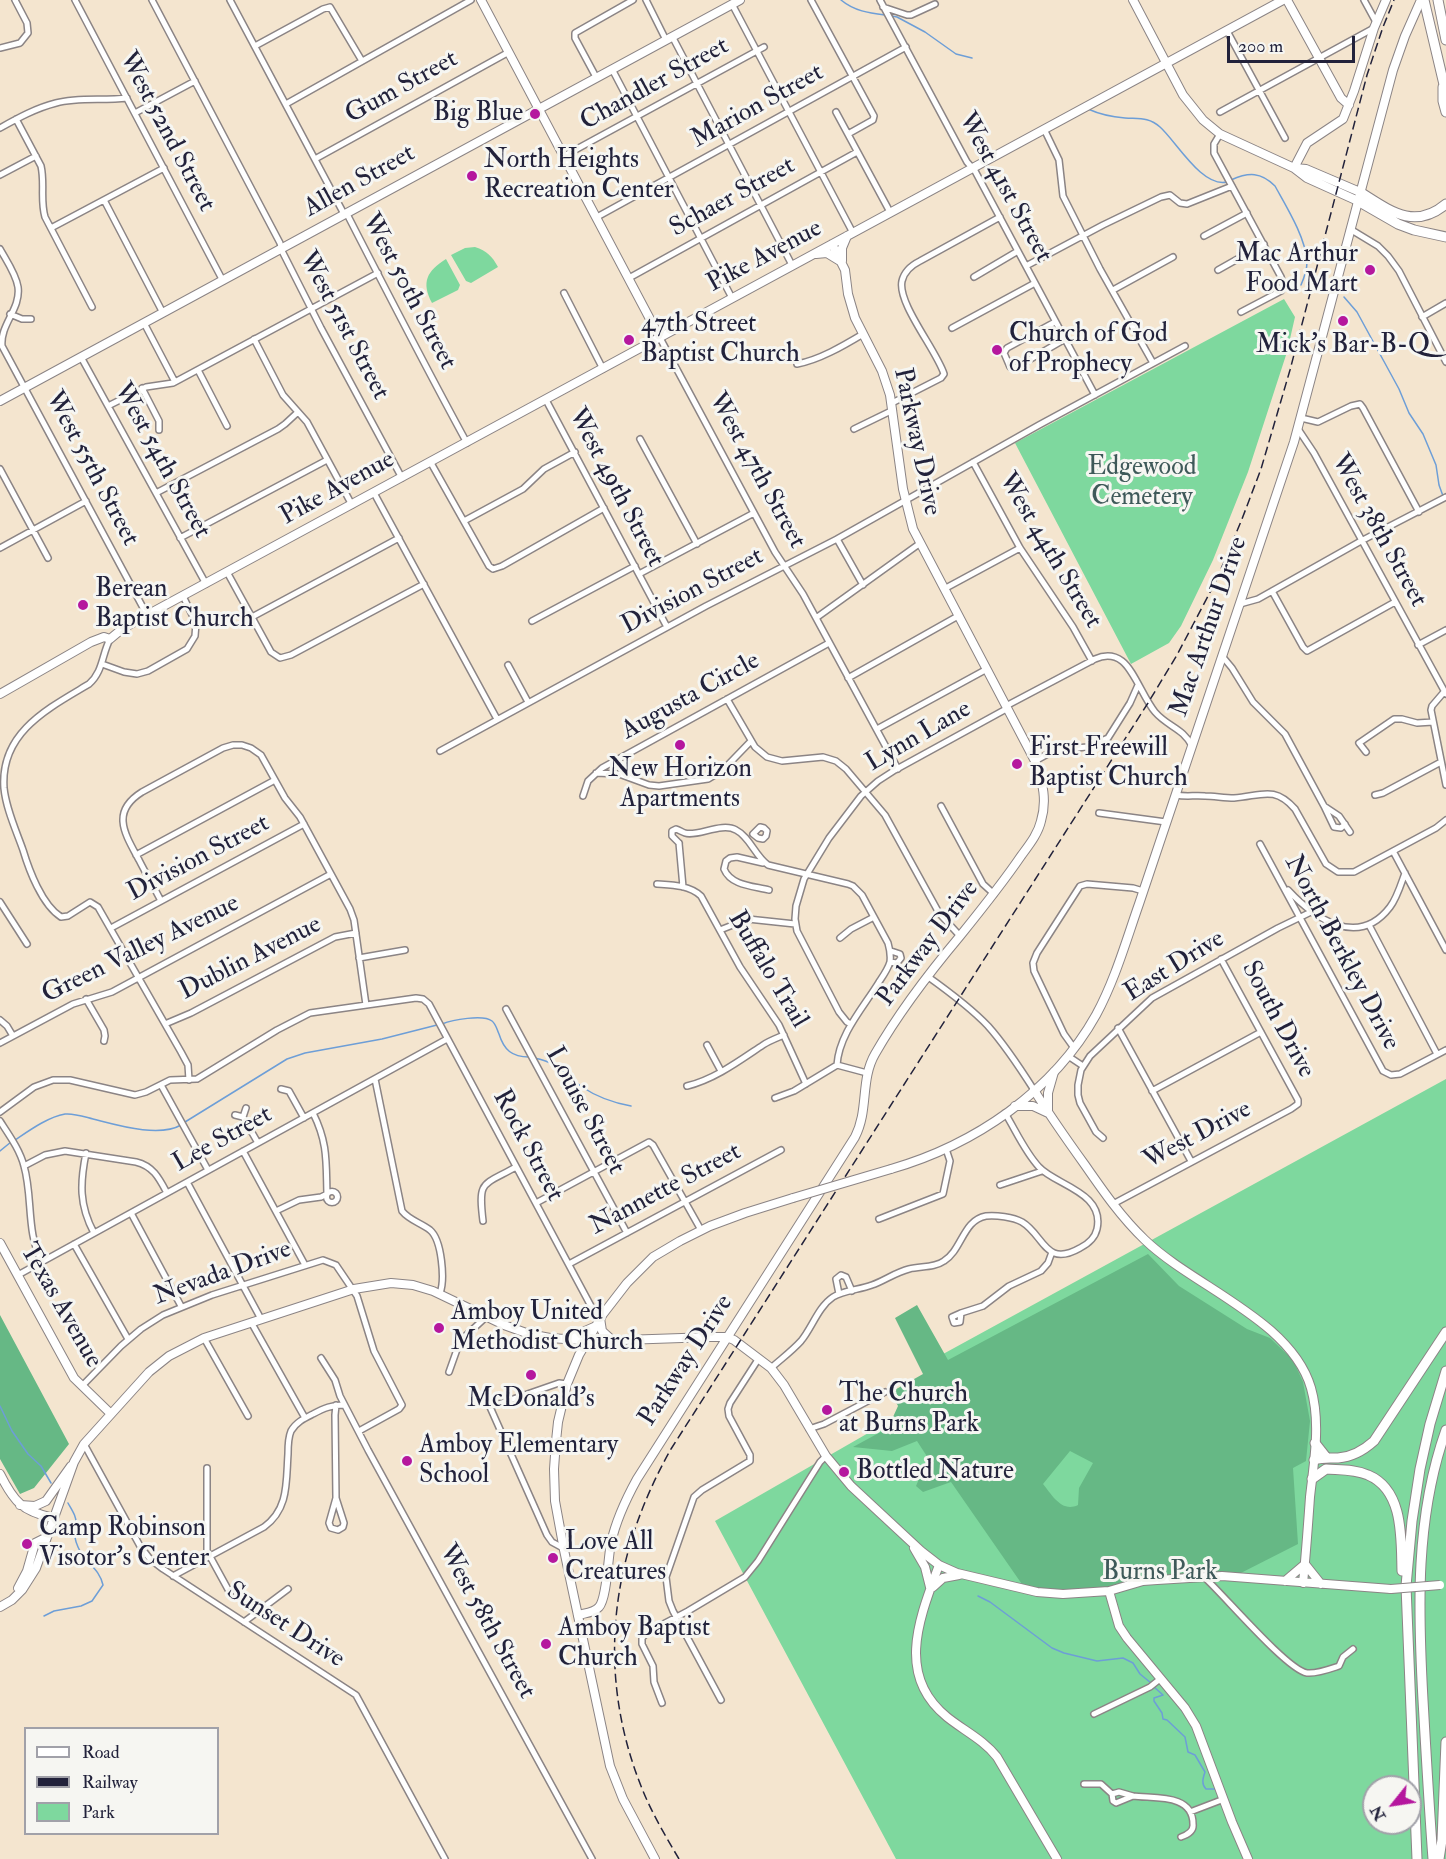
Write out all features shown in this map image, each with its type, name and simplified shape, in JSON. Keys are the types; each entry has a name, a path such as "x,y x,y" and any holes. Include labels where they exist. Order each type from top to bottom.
{"highway":[{"path":"1422,0 1446,93"},
{"path":"1438,0 1446,40"},
{"path":"1443,82 1443,101 1446,112"},
{"path":"1359,197 1402,216 1425,216 1446,204"},
{"path":"1359,197 1398,224 1446,237"},
{"path":"1314,1463 1326,1457 1341,1458 1354,1454 1374,1441 1446,1332"},
{"path":"1417,1859 1406,1586 1416,1494 1430,1424 1446,1371"},
{"path":"1433,1859 1419,1606 1424,1526 1440,1446 1446,1430"},
{"path":"1315,1443 1326,1457"},
{"path":"1314,1463 1326,1469 1354,1471 1369,1475 1378,1480 1387,1490 1397,1511 1401,1536 1402,1581 1406,1586"},
{"path":"1312,1479 1326,1469"},
{"path":"1439,1859 1442,1840 1446,1742"}],"main road":[{"name":"Mac Arthur Drive","path":"655,1859 623,1800 610,1766 563,1548 555,1501 554,1455 558,1422 567,1384 586,1341 600,1318 627,1283 653,1257 701,1230 745,1213 927,1158 946,1149 978,1132 1034,1090 1068,1056 1089,1026 1108,991 1298,429 1393,70 1405,36 1422,0"}],"street":[{"path":"0,48 20,43 28,33 26,21 15,0"},
{"name":"West 52nd Street","path":"75,0 223,281"},
{"name":"West 51st Street","path":"152,0 280,243 311,309 402,478"},
{"name":"West 50th Street","path":"230,0 344,214 348,216 467,443"},
{"path":"286,104 471,0"},
{"name":"West 47th Street","path":"482,0 754,513 816,618 898,769"},
{"path":"596,77 575,38 575,33 633,0"},
{"path":"646,0 697,84 792,265"},
{"name":"Allen Street","path":"0,401 740,0"},
{"path":"811,0 874,116 874,119 848,134"},
{"name":"West 41st Street","path":"880,0 1095,395"},
{"path":"1285,0 1341,98 1348,105"},
{"name":"Pike Avenue","path":"0,694 91,642 104,638 110,639 122,629 147,615 431,463 972,167 1285,0"},
{"path":"1364,0 1375,25"},
{"path":"1294,168 1306,143 1340,122 1386,0"},
{"path":"1134,1 1189,104 1203,120 1220,134 1294,168 1307,178 1359,197"},
{"path":"732,4 821,172 850,234"},
{"path":"884,9 911,15 935,4"},
{"path":"255,46 330,7 362,61"},
{"path":"1220,112 1375,25"},
{"path":"1227,31 1285,138"},
{"name":"Chandler Street","path":"564,156 764,47"},
{"name":"Marion Street","path":"597,218 906,47"},
{"name":"Gum Street","path":"315,159 509,52"},
{"path":"612,69 732,298"},
{"path":"135,113 195,81"},
{"path":"0,128 57,102 127,98"},
{"path":"836,111 890,212"},
{"path":"16,119 36,156 43,175 43,212 92,307"},
{"path":"1044,129 1059,160 1063,196 1153,363"},
{"path":"1220,134 1214,144 1214,153 1264,244 1281,277 1284,288 1241,312"},
{"name":"Schaer Street","path":"629,278 857,152"},
{"path":"0,175 36,156"},
{"path":"51,228 164,168"},
{"path":"1026,266 1166,195 1170,195 1180,203 1187,204 1231,183"},
{"path":"104,200 163,313"},
{"path":"1204,236 1247,213"},
{"path":"854,429 944,375 944,371 906,302 902,281 907,271 916,263 1000,217"},
{"path":"1350,230 1376,244 1388,255 1399,271 1446,362"},
{"name":"Parkway Drive","path":"842,262 842,248 850,234"},
{"name":"Parkway Drive","path":"578,1615 593,1611 601,1604 611,1543 623,1507 643,1468 855,1137 864,1112 867,1072 874,1056 927,976 994,894 1030,843 1042,820 1044,810 1044,790 1035,761 909,519 892,407 882,370 852,309 845,270 832,244"},
{"path":"1218,270 1264,244"},
{"path":"0,249 18,288 16,301 3,328 1,341"},
{"path":"974,277 1018,251"},
{"path":"813,254 827,253 842,262"},
{"path":"1113,290 1173,257"},
{"path":"108,406 142,388 175,382 378,273"},
{"path":"952,328 1035,283"},
{"path":"564,293 603,369"},
{"path":"1422,317 1446,303"},
{"path":"10,314 22,319 31,318"},
{"path":"1055,322 1007,348 1004,353 1010,367 1015,368 1065,339"},
{"path":"144,323 175,382"},
{"path":"796,364 805,363 863,334"},
{"path":"254,339 283,394 307,422 352,505"},
{"name":"West 55th Street","path":"1,341 147,615"},
{"name":"Division Street","path":"440,751 731,592 837,539 1185,346"},
{"name":"West 54th Street","path":"81,357 206,584"},
{"path":"198,370 227,426"},
{"path":"142,388 159,421 159,430"},
{"name":"West 49th Street","path":"546,400 667,627"},
{"path":"1301,418 1311,422 1320,422 1351,406 1360,404 1419,512"},
{"path":"156,493 278,429 298,412"},
{"name":"West 38th Street","path":"1298,429 1314,453 1445,693 1431,709 1432,722"},
{"path":"640,439 697,544"},
{"path":"464,521 524,489 544,469 575,452"},
{"path":"180,538 327,460"},
{"name":"West 44th Street","path":"973,462 1020,548 1073,627 1092,661"},
{"path":"431,463 491,568 498,568 604,508"},
{"path":"1,472 48,558"},
{"path":"374,493 497,719"},
{"path":"1240,604 1253,601 1446,497"},
{"path":"0,548 86,501"},
{"path":"639,574 754,513"},
{"path":"252,617 399,538"},
{"path":"837,539 863,585"},
{"path":"816,618 920,544"},
{"path":"944,589 1020,548"},
{"path":"532,621 635,566"},
{"path":"227,573 271,652 284,658 424,584"},
{"path":"1272,591 1306,650 1310,650 1395,602"},
{"path":"102,664 137,674 187,649 195,636 196,623 183,596"},
{"path":"848,678 958,616"},
{"path":"1418,645 1446,630"},
{"path":"110,639 98,674 91,683 45,710 22,730 11,749 4,775 5,794 30,873 50,905 57,914 63,917 90,902 96,905 187,1063 189,1080"},
{"name":"Augusta Circle","path":"595,773 829,643"},
{"name":"Lynn Lane","path":"795,924 796,906 807,874 836,828 866,792 898,769 1092,661 1104,656 1119,659 1127,666 1151,707 1161,719 1193,742"},
{"path":"1222,656 1254,702 1285,734 1334,827 1341,828 1345,824"},
{"path":"508,665 528,702"},
{"path":"877,729 987,669"},
{"path":"1035,761 1055,750 1087,747 1108,738 1130,703 1138,685"},
{"path":"727,699 751,741 761,753 775,760 825,758 836,761 846,769 891,825 939,913 960,936"},
{"path":"1366,752 1359,743 1391,720 1400,718 1417,723 1432,722 1446,785"},
{"path":"583,796 586,785 595,773 619,774 649,785 659,786 708,780 723,770 751,741"},
{"path":"0,1112 34,1088 53,1080 70,1080 131,1095 142,1094 173,1080 202,1078 306,1014 366,1005 353,916 304,824 257,752 242,745 223,748 134,797 127,805 123,816 124,830 161,901"},
{"path":"1375,795 1441,762"},
{"path":"136,855 275,780"},
{"path":"1176,795 1231,798 1264,792 1280,796 1290,802 1295,809 1329,868 1338,872 1354,872 1446,820"},
{"path":"941,806 984,884 994,894"},
{"path":"1324,806 1335,812 1350,832"},
{"path":"1099,813 1166,822"},
{"name":"Division Street","path":"111,928 304,824"},
{"path":"680,843 672,837 672,831 678,829 686,834 729,828 736,830 745,838 765,863"},
{"path":"657,884 683,887 680,843 686,834"},
{"path":"745,838 753,834"},
{"name":"North Berkley Drive","path":"1260,844 1380,1067 1387,1074 1400,1074 1437,1054"},
{"path":"1393,851 1446,950"},
{"path":"769,890 734,881 728,877 724,870 726,861 731,858 765,863 773,867 853,886 862,895 891,951 890,962 851,1024 838,1055 837,1065"},
{"path":"1282,884 1311,912 1341,927 1354,928 1369,925 1390,908 1405,873"},
{"name":"Green Valley Avenue","path":"0,1043 74,1004 112,992 331,874"},
{"path":"1074,1048 1064,1034 1036,975 1034,963 1036,953 1080,886 1087,884 1143,891"},
{"name":"Buffalo Trail","path":"683,887 701,896 740,967 775,1018 806,1084"},
{"path":"0,902 27,944"},
{"name":"East Drive","path":"1083,1066 1118,1028 1152,998 1311,912"},
{"path":"840,938 851,929 874,917"},
{"path":"720,930 748,919 795,924 802,943 839,1011 851,1024"},
{"path":"1369,925 1437,1054 1446,1050"},
{"name":"Dublin Avenue","path":"165,1024 191,1013 335,937 356,933"},
{"name":"Dublin Avenue","path":"359,958 405,950"},
{"path":"890,962 897,963 901,958 900,954 891,951"},
{"name":"South Drive","path":"1221,959 1298,1100"},
{"path":"927,976 988,1026 1113,1204 1133,1228 1158,1251 1260,1322 1290,1349 1303,1368 1312,1390 1315,1414 1314,1463 1303,1583"},
{"name":"Rock Street","path":"366,1005 416,998 427,1001 592,1308 600,1318"},
{"path":"86,999 104,1030 104,1041"},
{"name":"Louise Street","path":"506,1009 627,1233"},
{"path":"0,1020 13,1036"},
{"path":"1118,1028 1191,1161"},
{"path":"1152,1091 1261,1032"},
{"path":"687,1086 721,1071 749,1056 764,1044 784,1035"},
{"name":"Lee Street","path":"18,1275 447,1039"},
{"path":"707,1045 721,1071"},
{"path":"1068,1056 1083,1066 1078,1085 1079,1099 1096,1132 1103,1138"},
{"path":"775,1098 794,1091 837,1065 867,1072"},
{"path":"1048,1113 1048,1093 1054,1072"},
{"path":"375,1079 402,1211 432,1232 438,1241 442,1284 440,1293"},
{"path":"161,1085 208,1170"},
{"path":"281,1089 290,1088 304,1118"},
{"name":"West Drive","path":"1113,1204 1291,1109 1298,1104 1298,1100"},
{"path":"1015,1106 1033,1106 1048,1113"},
{"path":"243,1117 246,1108"},
{"path":"276,1211 299,1200 327,1194 326,1148 313,1113"},
{"path":"771,1368 801,1341 826,1302 839,1294 881,1282 908,1269 941,1263 950,1256 971,1224 983,1217 1005,1217 1021,1221 1052,1252 1068,1254 1090,1242 1096,1233 1098,1219 1094,1208 1077,1190 1042,1171 1030,1156 1005,1113"},
{"path":"235,1115 243,1117 258,1143"},
{"path":"0,1121 24,1166 34,1239 42,1262"},
{"path":"536,1203 646,1142 651,1142 701,1230"},
{"path":"879,1219 943,1194 950,1161 946,1149"},
{"name":"Nannette Street","path":"569,1264 781,1150"},
{"path":"24,1166 58,1151 86,1153 136,1162 146,1165 156,1173 167,1193"},
{"path":"243,1151 305,1265"},
{"path":"86,1153 81,1186 82,1198 94,1233"},
{"path":"483,1221 480,1195 483,1187 486,1183 516,1167"},
{"path":"1000,1185 1042,1171"},
{"path":"187,1182 261,1319"},
{"path":"131,1213 181,1306"},
{"name":"Texas Avenue","path":"0,1244 72,1373 110,1413"},
{"path":"75,1244 128,1339"},
{"path":"961,1313 983,1306 1009,1286 1041,1271 1048,1263 1052,1252"},
{"name":"Nevada Drive","path":"82,1386 128,1339 152,1321 181,1306 321,1260 336,1265 354,1289"},
{"path":"839,1294 836,1279 841,1275 846,1277 852,1291"},
{"path":"20,1505 35,1506 46,1501 84,1444 110,1413 159,1363 185,1346 354,1289 381,1283 401,1283 440,1293 486,1317 529,1334 550,1338 586,1341 727,1337 771,1368 784,1385 826,1456 851,1486 910,1542 939,1564 964,1575 1016,1588 1074,1594 1109,1591 1143,1581 1222,1576 1391,1589 1443,1585"},
{"path":"354,1289 374,1351 402,1405 399,1409 359,1431"},
{"path":"449,1372 460,1341 486,1317"},
{"path":"600,1318 603,1333 614,1340"},
{"path":"251,1322 305,1418"},
{"path":"566,1339 594,1327"},
{"path":"711,1337 720,1349"},
{"path":"204,1338 248,1416"},
{"name":"West 58th Street","path":"321,1358 334,1380 344,1405 592,1859"},
{"path":"721,1700 669,1601 666,1583 669,1567 696,1495 750,1461 750,1455 729,1416 728,1409 759,1358"},
{"path":"563,1548 552,1542 547,1535 490,1407 559,1383 567,1384"},
{"path":"809,1429 824,1424 885,1392"},
{"path":"336,1405 336,1498 329,1524 333,1529 338,1530 343,1527 344,1523 336,1498"},
{"path":"173,1576 264,1527 278,1513 285,1496 289,1438 295,1425 325,1407 344,1405"},
{"name":"Sunset Drive","path":"84,1444 142,1549 153,1562 356,1695 445,1859"},
{"path":"662,1703 654,1682 653,1666 642,1644 642,1638 648,1632 745,1577 758,1561 826,1456"},
{"path":"0,1606 12,1600 22,1590 36,1568 52,1518 74,1462"},
{"path":"207,1467 207,1551 230,1593"},
{"path":"0,1474 12,1498 20,1505 38,1515 52,1518"},
{"path":"910,1542 926,1567 930,1590"},
{"path":"939,1564 915,1647 917,1673 922,1687 938,1709 989,1748 997,1757 1057,1859"},
{"path":"1285,1581 1305,1564"},
{"path":"1305,1564 1321,1584"},
{"path":"930,1590 943,1578 964,1575"},
{"path":"1204,1577 1278,1653 1301,1670 1308,1673 1339,1666 1343,1657 1353,1649"},
{"path":"1113,1607 1122,1587"},
{"path":"244,1622 288,1589"},
{"path":"1109,1591 1119,1626 1154,1683 1185,1708 1196,1725 1248,1859"},
{"path":"1094,1714 1154,1683"},
{"path":"1084,1784 1101,1784 1112,1794 1113,1801 1116,1803 1133,1796"},
{"path":"1112,1794 1119,1792 1133,1796 1173,1799 1181,1803 1190,1812 1194,1822 1193,1828 1187,1835 1181,1837"},
{"path":"1190,1812 1224,1799"}],"green space":[{"path":"475,247 489,254 498,267 471,283 466,281 451,255 465,248"},
{"path":"446,259 460,285 458,290 432,303 427,289 428,278 434,268"},
{"name":"Edgewood Cemetery","path":"1284,299 1295,317 1287,352 1248,472 1213,560 1181,626 1169,643 1131,664 1015,443"},
{"name":"Burns Park","path":"1446,1079 1446,1859 896,1859 715,1521 938,1393 923,1365"},
{"path":"1148,1254 1179,1286 1247,1329 1270,1338 1293,1360 1303,1382 1310,1421 1306,1461 1293,1468 1298,1544 1233,1577 1157,1580 1094,1592 1026,1590 951,1482 923,1492 916,1486 928,1458 917,1441 892,1451 853,1447 888,1428 898,1406 891,1392 923,1374 895,1318 917,1305 948,1360","holes":["1070,1451 1093,1463 1079,1488 1078,1505 1072,1507 1062,1505 1043,1484"]},
{"path":"0,1315 69,1444 34,1488 20,1494 0,1459"}],"waterway":[{"path":"841,0 856,9 885,15"},
{"path":"892,16 925,32 956,54 972,58"},
{"path":"1088,109 1111,116 1144,119 1152,122 1160,127 1199,171 1218,182 1227,182"},
{"path":"1231,180 1254,175 1265,178 1275,186 1295,222 1306,253 1307,262 1301,285"},
{"path":"1344,297 1357,312 1399,389 1409,413 1423,434 1436,465 1443,496"},
{"path":"442,1024 467,1018 488,1019 492,1021 503,1044 510,1052 518,1056 529,1057"},
{"path":"185,1122 287,1059 305,1053 382,1039 437,1025"},
{"path":"534,1058 556,1066 594,1094 631,1106"},
{"path":"15,1140 46,1121 65,1114 150,1130 172,1129 181,1125"},
{"path":"0,1151 11,1142"},
{"path":"0,1406 12,1431 28,1454 41,1466 51,1483"},
{"path":"44,1616 92,1601 103,1585 98,1574 78,1547 75,1538 76,1519 68,1503"},
{"path":"978,1596 990,1602 1052,1648 1097,1661 1123,1658 1133,1663 1140,1674 1151,1683"},
{"path":"1154,1687 1163,1695 1154,1698 1163,1719 1185,1737 1188,1752 1195,1755 1205,1772 1204,1787 1217,1789"}],"railway":[{"path":"679,1859 643,1791 628,1747 619,1703 615,1660 616,1617 623,1574 634,1532 650,1490 671,1449 1148,703 1177,655 1216,581 1261,469 1290,370 1367,75 1394,0"}],"place":[{"name":"Big Blue","path":"535,114"},
{"name":"North Heights Recreation Center","path":"472,176"},
{"name":"Mac Arthur Food Mart","path":"1370,270"},
{"name":"Mick's Bar-B-Q","path":"1343,321"},
{"name":"47th Street Baptist Church","path":"629,340"},
{"name":"Church of God of Prophecy","path":"997,350"},
{"name":"Berean Baptist Church","path":"83,605"},
{"name":"New Horizon Apartments","path":"680,745"},
{"name":"First Freewill Baptist Church","path":"1017,764"},
{"name":"Amboy United Methodist Church","path":"439,1328"},
{"name":"McDonald's","path":"531,1375"},
{"name":"The Church at Burns Park","path":"827,1410"},
{"name":"Amboy Elementary School","path":"407,1461"},
{"name":"Bottled Nature","path":"844,1472"},
{"name":"Camp Robinson Visotor's Center","path":"27,1544"},
{"name":"Love All Creatures","path":"553,1558"},
{"name":"Amboy Baptist Church","path":"546,1644"}]}
